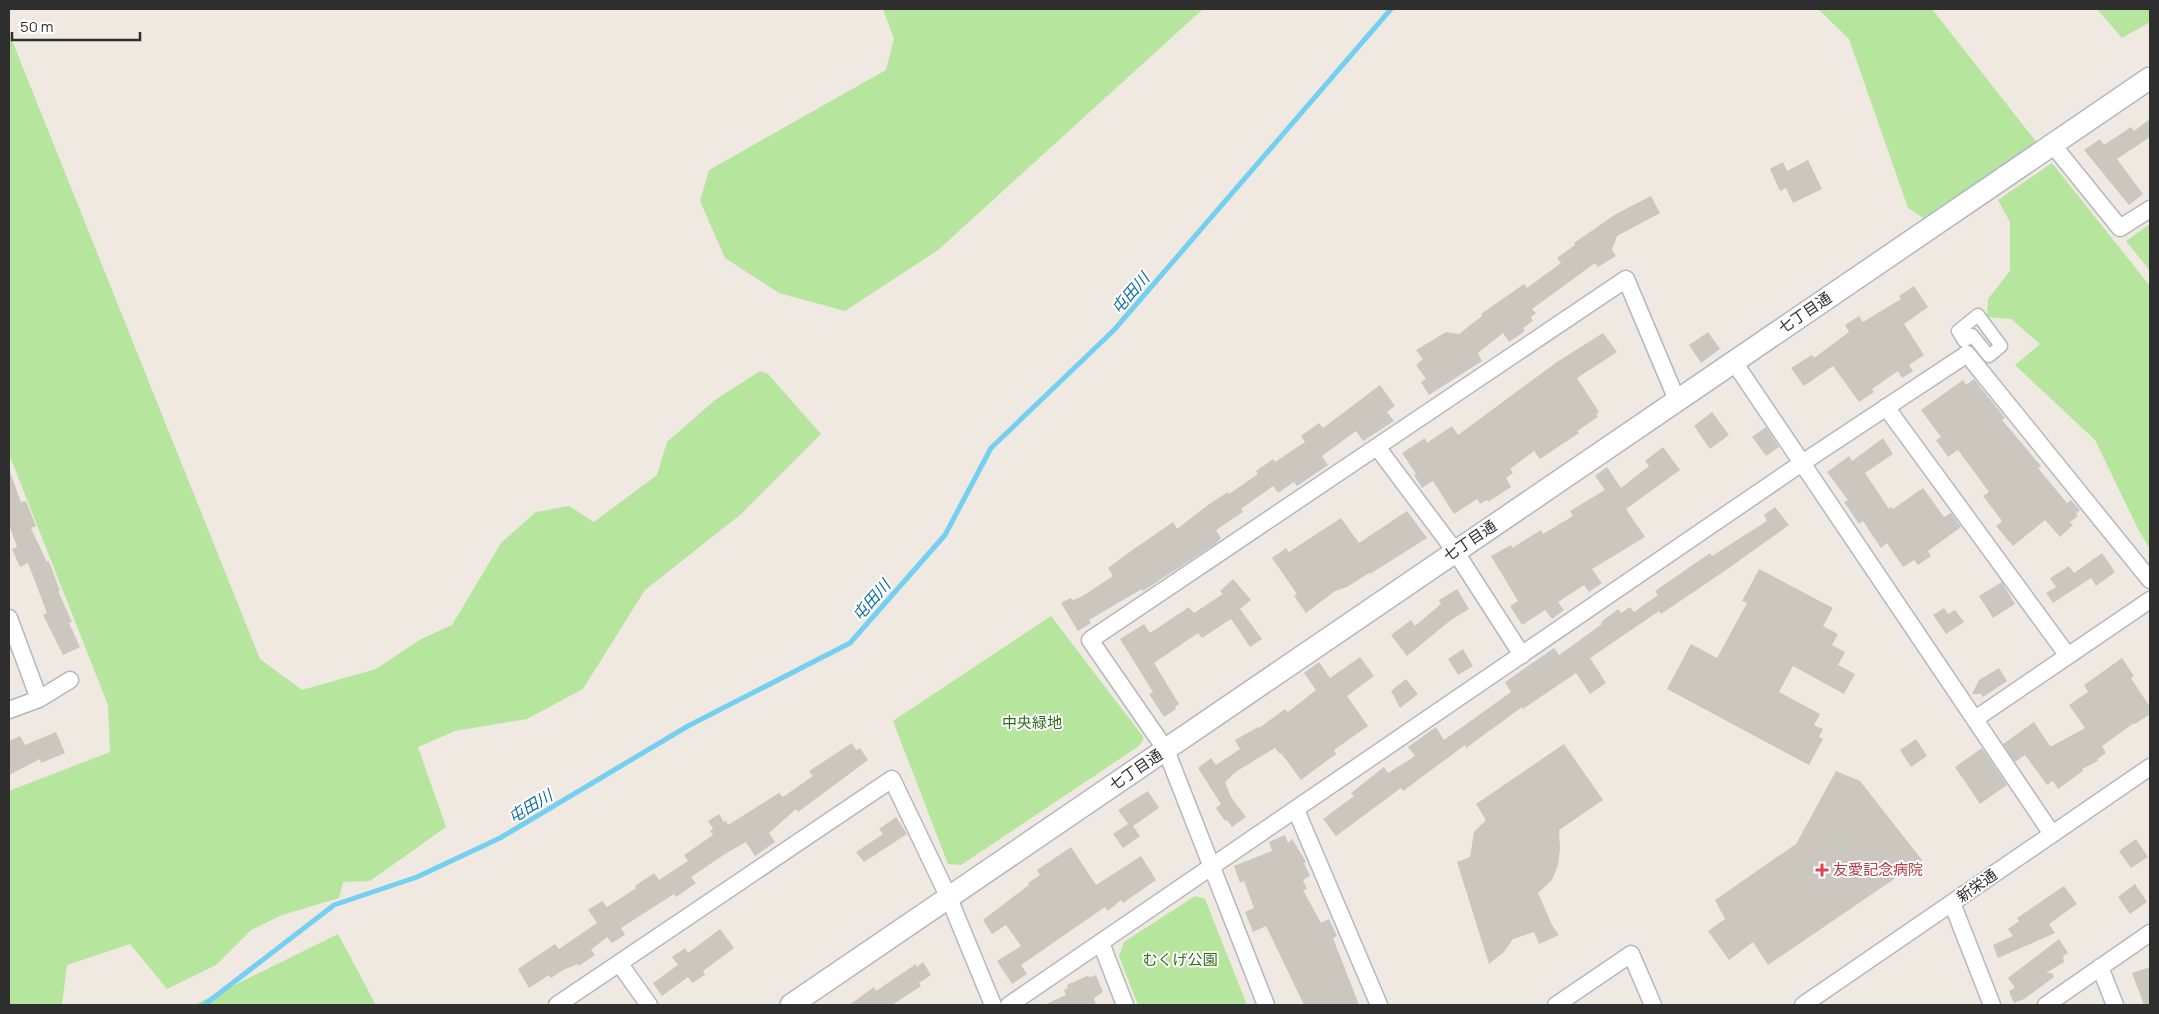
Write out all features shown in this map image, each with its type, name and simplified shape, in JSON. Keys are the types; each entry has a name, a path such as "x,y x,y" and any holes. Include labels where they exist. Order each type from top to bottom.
{"street":[{"name":"七丁目通","path":"791,1005 2150,78"},
{"path":"2052,144 2120,228 2150,209"},
{"path":"1266,1005 1166,750 1090,640 1626,279 1677,400"},
{"path":"1009,1005 1803,463 1967,354 2150,580"},
{"path":"1734,362 2052,834"},
{"path":"1886,407 2068,656"},
{"path":"1377,447 1455,551 1522,655"},
{"path":"1975,719 2150,600"},
{"path":"9,618 39,699"},
{"path":"9,710 39,699 70,680"},
{"name":"新栄通","path":"1803,1005 2150,767"},
{"path":"557,1005 892,779 949,898 993,1005"},
{"path":"1296,810 1379,1005"},
{"path":"1952,904 1992,1005"},
{"path":"2046,1005 2150,933"},
{"path":"1101,943 1125,1005"},
{"path":"1556,1005 1631,954 1653,1005"},
{"path":"619,963 649,1005"},
{"path":"2100,967 2115,1005"}],"green space":[{"path":"883,9 1203,9 938,250 845,311 779,293 725,258 700,201 709,170 886,70 894,39"},
{"path":"1818,9 1932,9 2038,144 1926,220 1908,208 1849,39"},
{"path":"2097,9 2150,9 2150,22 2122,38"},
{"path":"9,33 260,659 302,690 376,669 421,639 452,625 501,543 536,512 569,506 594,522 657,475 667,442 715,400 760,371 768,374 821,434 740,515 645,590 583,689 527,719 455,731 418,747 446,827 370,881 343,882 339,898 282,915 251,930 216,965 167,989 130,944 67,965 62,1005 9,1005 9,791 110,752 108,705 9,454"},
{"path":"2052,163 2150,286 2150,549 2139,531 2095,440 2015,365 2040,344 2011,319 1987,317 1988,299 2010,271 2010,222 1998,200"},
{"path":"2150,224 2150,271 2126,241"},
{"name":"中央緑地","path":"1051,616 1144,738 1139,746 961,865 948,864 893,721"},
{"name":"むくげ公園","path":"1195,896 1205,899 1247,1005 1138,1005 1119,956 1124,942"},
{"path":"338,934 376,1005 194,1005"}],"building":[{"path":"2150,119 2150,137 2117,159 2143,194 2129,205 2084,150 2100,139 2104,145 2131,127 2134,131"},
{"path":"1808,160 1822,189 1793,203 1786,188 1780,191 1770,169 1783,162 1787,171"},
{"path":"1651,196 1660,213 1617,236 1612,250 1616,256 1598,267 1595,263 1532,309 1536,313 1531,317 1533,321 1523,328 1525,331 1509,342 1503,333 1478,353 1482,361 1429,395 1421,382 1426,379 1416,365 1423,359 1416,350 1446,332 1459,334 1482,316 1481,314 1524,284 1527,288 1561,263 1557,258 1575,245 1574,243 1616,214"},
{"path":"1914,286 1928,307 1904,324 1924,355 1909,365 1913,371 1902,378 1898,371 1872,389 1874,392 1859,402 1833,366 1804,386 1791,368 1812,355 1814,358 1849,332 1845,325 1859,316 1863,322 1901,299 1899,296"},
{"path":"1708,332 1720,349 1701,363 1689,345"},
{"path":"1603,333 1617,352 1577,378 1599,412 1596,414 1598,417 1577,431 1579,433 1540,459 1534,451 1510,469 1513,473 1506,478 1511,487 1488,502 1487,500 1480,504 1477,499 1454,514 1433,481 1422,488 1414,475 1416,474 1402,453 1425,438 1427,443 1452,426 1458,435 1557,362"},
{"path":"1974,379 2005,418 2002,420 2041,466 2038,468 2067,503 2071,500 2080,510 2076,514 2078,516 2070,522 2073,525 2060,537 2045,520 2013,546 1996,526 2002,521 1983,496 1989,492 1958,450 1948,457 1936,440 1941,437 1921,410 1963,380 1966,385"},
{"path":"1380,385 1395,406 1387,412 1394,421 1363,441 1356,431 1322,456 1328,465 1297,486 1294,482 1278,493 1273,486 1241,509 1243,512 1216,530 1221,538 1215,544 1143,591 1142,589 1089,620 1091,623 1078,631 1061,603 1070,598 1073,600 1081,597 1113,576 1108,568 1131,551 1173,522 1177,529 1208,505 1228,492 1229,494 1258,474 1256,471 1273,459 1275,462 1305,442 1301,436 1319,423 1323,428"},
{"path":"1712,412 1729,435 1710,449 1694,426"},
{"path":"1766,427 1779,447 1766,456 1752,437"},
{"path":"1883,438 1893,454 1865,473 1889,509 1891,507 1893,509 1923,488 1944,517 1951,513 1961,527 1928,551 1931,556 1918,565 1914,560 1903,567 1887,543 1881,548 1863,521 1859,524 1844,502 1848,500 1827,472 1849,456 1852,461"},
{"path":"1663,447 1680,470 1626,509 1645,537 1592,569 1602,583 1589,592 1584,585 1558,602 1564,610 1552,619 1545,610 1522,625 1510,606 1518,601 1491,556 1511,545 1512,548 1541,530 1543,534 1573,516 1570,511 1605,490 1595,476 1607,467 1621,488 1649,466 1645,461"},
{"path":"10,472 21,502 26,501 36,526 31,528 47,562 49,561 60,591 58,591 72,622 69,623 80,647 63,655 43,615 47,613 28,563 20,567 12,549 17,547 9,525"},
{"path":"1775,507 1789,525 1661,614 1659,611 1590,658 1606,683 1590,694 1576,673 1523,709 1522,707 1466,748 1465,745 1403,791 1401,788 1336,836 1323,819 1354,796 1351,793 1384,767 1388,773 1415,756 1408,747 1436,727 1444,740 1511,692 1505,682 1554,648 1559,655 1602,624 1601,622 1618,609 1621,613 1630,607 1634,612 1658,595 1655,591 1710,553 1712,556 1767,521 1764,515"},
{"path":"1407,511 1427,538 1370,574 1347,587 1335,591 1306,613 1294,596 1297,594 1272,558 1286,548 1289,552 1341,518 1359,543"},
{"path":"2102,553 2115,572 2096,586 2091,578 2053,603 2046,593 2056,587 2050,578 2069,566 2074,573"},
{"path":"1759,569 1833,608 1823,626 1838,634 1832,645 1845,652 1838,665 1855,674 1844,694 1793,666 1779,692 1820,714 1814,725 1823,729 1819,737 1823,739 1809,765 1667,689 1691,644 1717,658 1747,603 1742,601"},
{"path":"1233,579 1251,600 1240,609 1262,639 1250,647 1231,619 1202,638 1198,633 1154,663 1179,704 1175,707 1176,709 1164,717 1149,694 1153,692 1120,639 1144,624 1150,633 1189,607 1194,613 1223,594 1220,591"},
{"path":"2002,582 2015,604 1993,618 1979,596"},
{"path":"1457,589 1469,609 1451,620 1407,656 1391,635 1411,620 1415,626 1441,604 1439,600"},
{"path":"1944,608 1948,614 1955,610 1964,622 1946,634 1933,615"},
{"path":"1463,649 1473,666 1458,675 1448,659"},
{"path":"1360,657 1374,676 1347,696 1368,726 1334,750 1336,754 1301,780 1281,753 1275,748 1237,771 1225,782 1231,797 1246,817 1232,827 1216,808 1221,804 1198,768 1211,758 1216,765 1240,749 1235,740 1259,728 1285,709 1288,712 1316,690 1304,673 1319,662 1330,678"},
{"path":"2122,658 2134,676 2131,678 2150,707 2150,714 2102,746 2106,753 2097,759 2098,761 2082,769 2083,771 2058,789 2053,781 2047,785 2025,755 2015,762 2003,744 2034,722 2050,746 2085,728 2069,705 2088,692 2084,685"},
{"path":"1999,668 2007,681 1983,697 1981,694 1972,694 1979,680"},
{"path":"1406,679 1418,694 1400,708 1391,691"},
{"path":"56,732 65,753 41,763 40,759 9,775 9,741 20,736 25,745"},
{"path":"1916,739 1927,756 1911,767 1900,750"},
{"path":"852,743 856,750 860,748 868,760 798,812 796,809 769,833 775,842 755,856 746,842 725,854 691,877 696,883 676,897 674,894 621,928 625,935 612,943 607,937 591,950 595,955 579,966 578,964 563,970 551,978 549,975 529,988 518,969 555,944 559,949 597,923 588,910 602,901 607,907 636,888 635,886 654,873 659,880 688,861 684,855 713,835 710,831 713,828 708,821 719,814 728,825 779,793 783,797 813,776 809,771"},
{"path":"1564,744 1603,800 1559,830 1560,848 1558,865 1552,880 1538,893 1552,925 1559,935 1539,944 1534,932 1513,939 1504,952 1489,964 1457,862 1470,857 1474,832 1486,820 1476,804"},
{"path":"1982,748 2007,785 1980,804 1955,767"},
{"path":"1836,771 1860,781 1922,860 1768,965 1753,942 1729,960 1708,931 1725,919 1715,900 1796,844"},
{"path":"1148,791 1159,808 1133,826 1140,836 1123,848 1113,834 1128,824 1118,810"},
{"path":"896,817 907,834 864,862 856,852 883,834 879,829"},
{"path":"1285,835 1288,843 1292,839 1306,862 1304,863 1310,876 1303,880 1307,889 1303,890 1321,923 1329,919 1337,936 1333,938 1359,1005 1304,1005 1266,926 1253,932 1245,912 1254,908 1244,881 1240,883 1234,866 1272,851 1269,842"},
{"path":"2136,839 2148,857 2131,868 2119,851"},
{"path":"1071,847 1096,885 1141,856 1156,880 1123,903 1121,900 1108,911 1105,907 1021,965 1027,974 1012,984 997,961 1021,946 1006,925 992,934 983,920 1040,875 1037,870"},
{"path":"2135,884 2147,902 2130,914 2118,897"},
{"path":"2064,886 2077,904 2049,924 2055,933 1998,958 1993,945 2013,936 2008,929 2019,921 2017,918"},
{"path":"720,929 734,948 703,971 705,975 692,983 688,977 662,996 653,983 678,965 672,957 685,948 688,953"},
{"path":"2059,939 2068,953 2063,956 2064,962 2046,973 2052,973 2054,977 2024,999 2014,1003 2009,991 2015,988 2008,978"},
{"path":"923,962 931,975 919,983 921,986 892,1005 849,1005 874,987 876,991 916,964 917,967"},
{"path":"2150,967 2150,1005 2144,1005 2132,973"},
{"path":"1096,975 1103,992 1094,998 1096,1005 1044,1005 1066,995 1064,990 1068,988 1067,985 1087,976"}],"waterway":[{"name":"屯田川","path":"204,1005 334,905 417,877 500,838 688,726 850,643 945,535 991,448 1114,330 1391,9"}],"place":[{"name":"友愛記念病院","path":"1822,870"}]}
